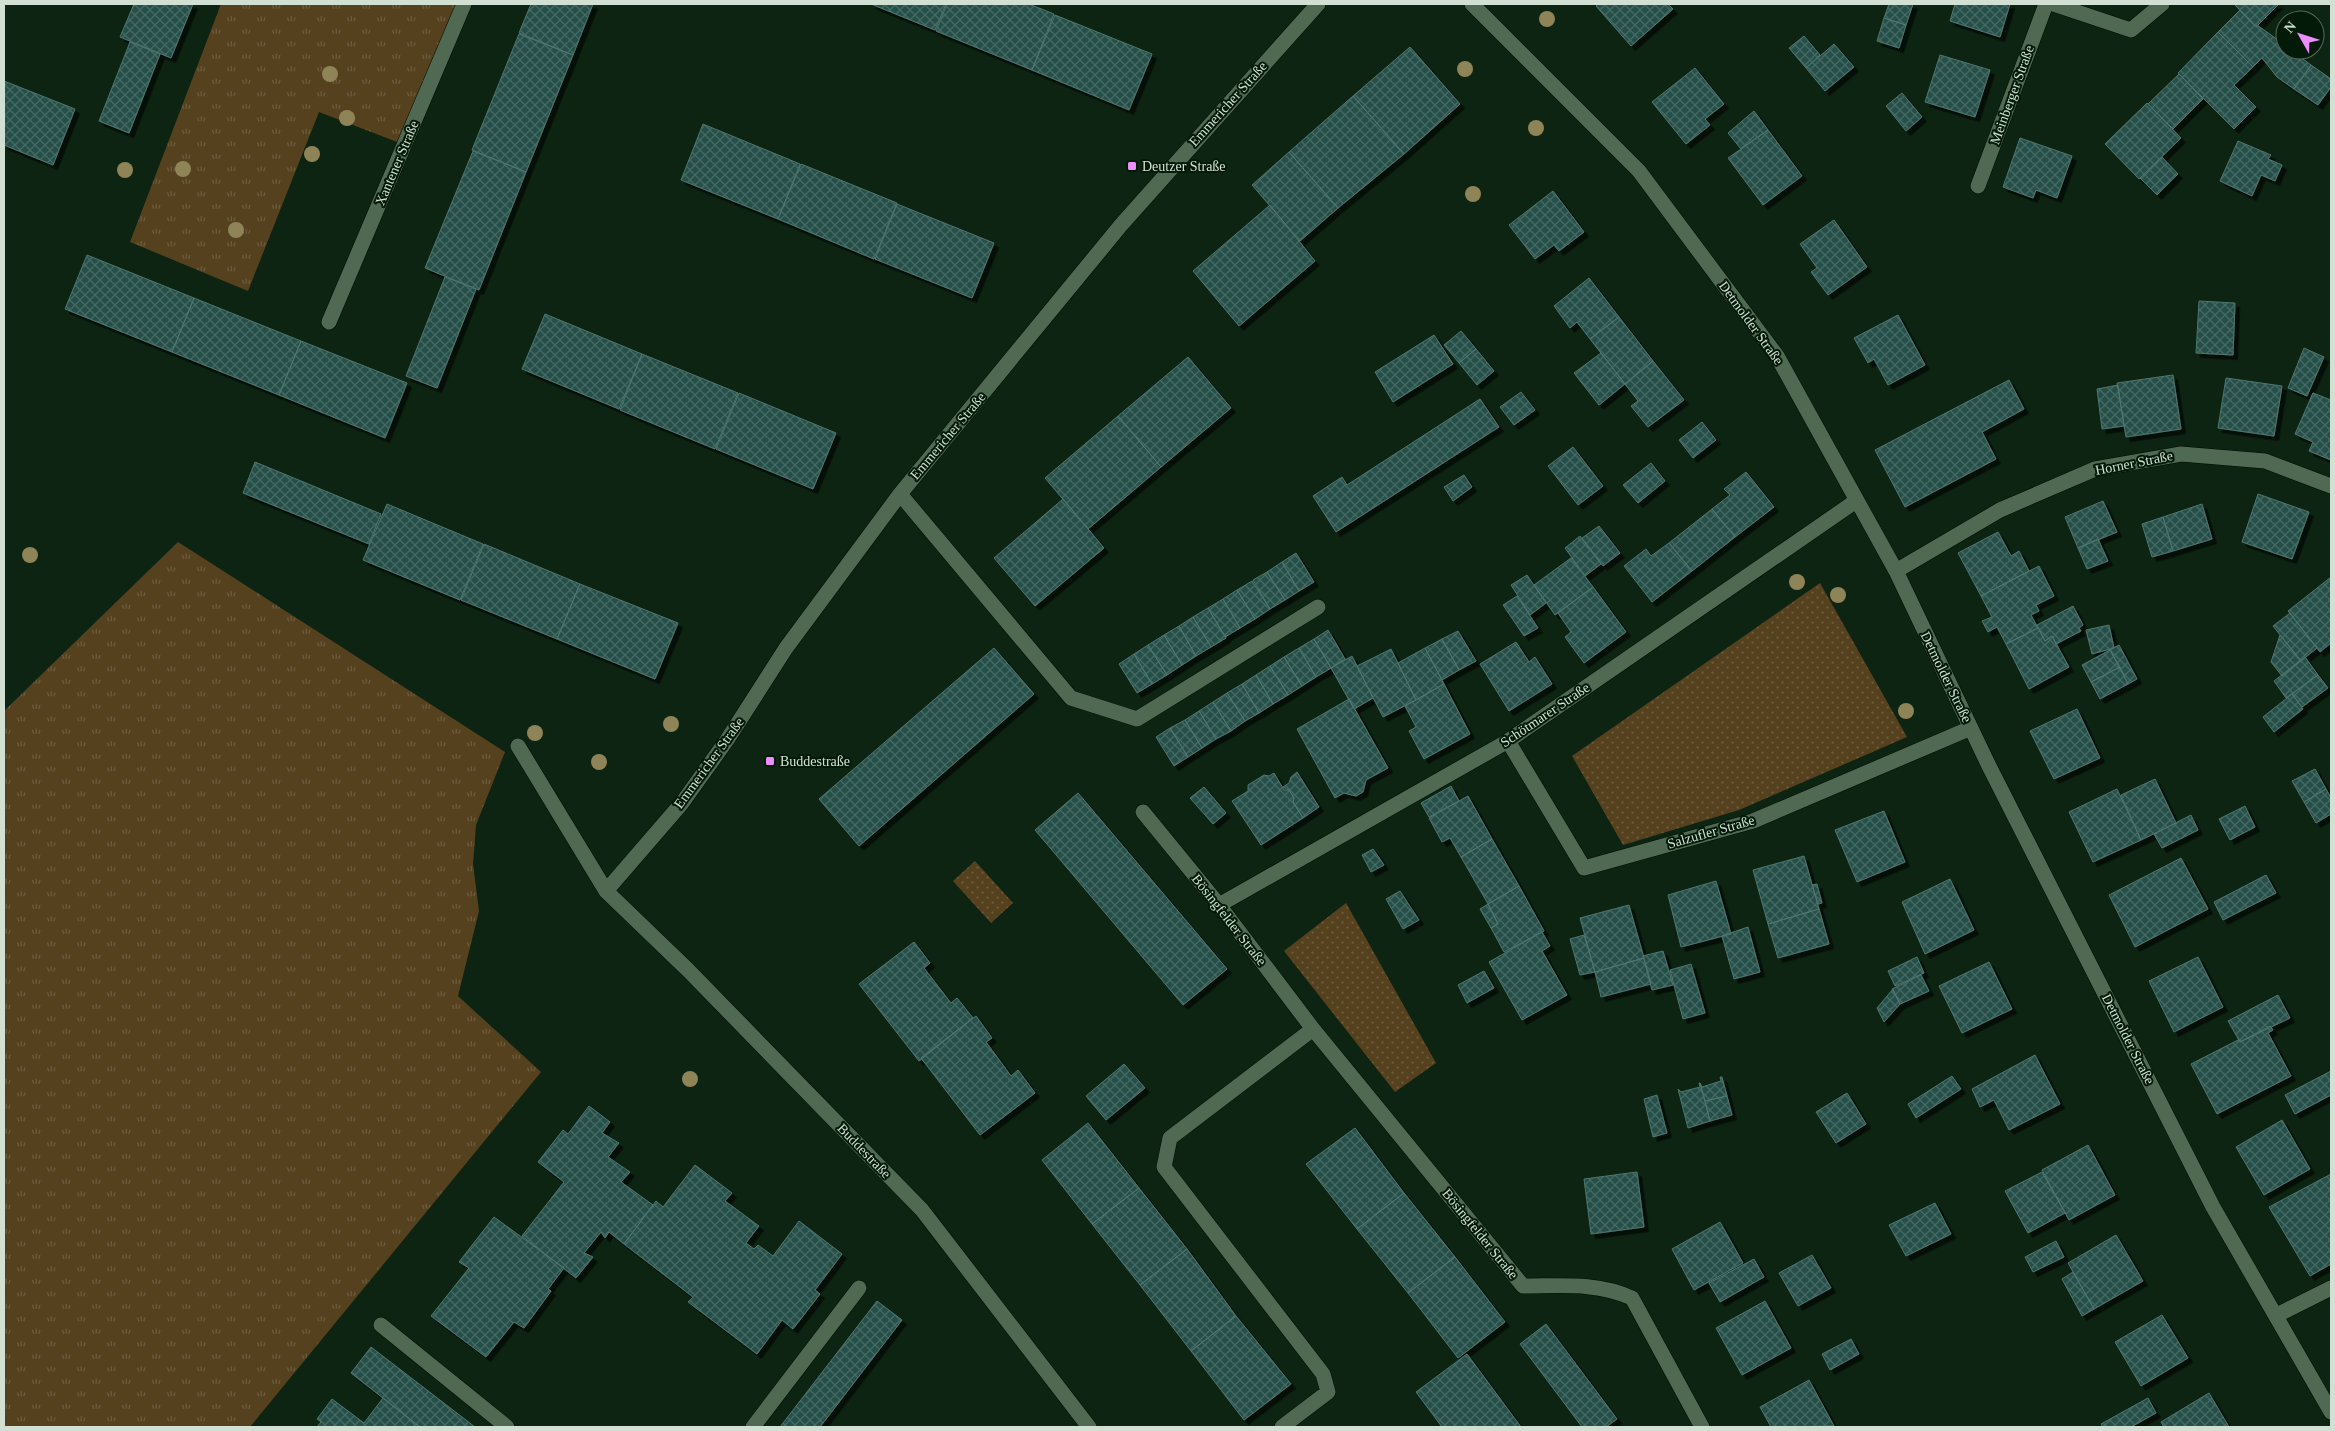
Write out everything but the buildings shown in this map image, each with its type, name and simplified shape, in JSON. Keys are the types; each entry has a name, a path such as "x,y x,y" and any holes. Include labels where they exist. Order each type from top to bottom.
{"street":[{"name":"Xantener Straße","path":"329,322 464,4"},
{"name":"Emmericher Straße","path":"606,891 682,803 727,740 786,648 900,494 1121,225 1318,4"},
{"name":"Detmolder Straße","path":"1472,4 1639,171 1778,356 1856,502 1896,571 1971,728 2213,1207 2331,1412"},
{"name":"Meinberger Straße","path":"1978,186 2046,4"},
{"path":"2053,4 2131,30 2162,4"},
{"name":"Horner Straße","path":"1896,571 2000,510 2095,469 2181,454 2265,461 2331,486"},
{"path":"900,494 1071,698 1137,719 1318,608"},
{"name":"Schötmarer Straße","path":"1219,905 1508,740 1856,502"},
{"name":"Salzufler Straße","path":"1508,740 1584,868 1753,821 1971,728"},
{"name":"Buddestraße","path":"518,746 606,891 688,970 922,1210 1089,1427"},
{"name":"Bösingfelder Straße","path":"1143,812 1219,905 1313,1029 1523,1286 1595,1286 1632,1298 1702,1427"},
{"path":"1282,1427 1328,1392 1323,1374 1164,1167 1170,1138 1313,1029"},
{"path":"752,1427 859,1288"},
{"path":"2276,1315 2331,1288"},
{"path":"382,1326 507,1427"}],"green space":[{"path":"221,4 464,4 405,145 319,112 248,291 130,242"},
{"path":"178,542 505,752 476,825 473,864 479,911 458,996 541,1072 250,1427 4,1427 4,711"},
{"path":"1820,583 1907,737 1739,810 1623,845 1572,756"},
{"path":"975,861 1013,903 991,923 953,881"},
{"path":"1346,903 1436,1063 1395,1092 1284,951"}],"place":[{"name":"Deutzer Straße","path":"1132,166"},
{"name":"Buddestraße","path":"770,761"}]}
